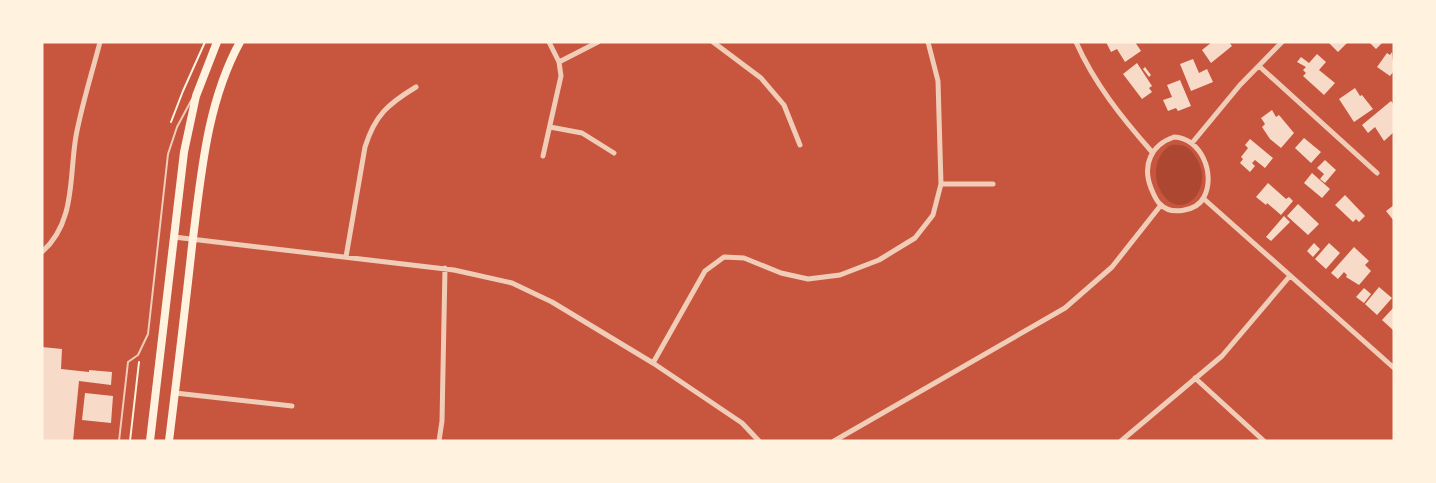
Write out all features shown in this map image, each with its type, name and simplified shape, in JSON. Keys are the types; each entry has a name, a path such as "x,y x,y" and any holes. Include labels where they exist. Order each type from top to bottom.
{"main road":[{"path":"150,441 185,146 196,96 217,42"},
{"path":"169,441 200,176 207,136 217,99 240,42"}],"street":[{"path":"42,252 56,236 66,217 76,135 100,42"},
{"path":"543,156 560,82 559,62 549,42"},
{"path":"559,62 598,42"},
{"path":"653,363 705,271 724,257 744,258 782,273 808,279 840,275 879,260 915,238 933,215 941,183 938,81 928,42"},
{"path":"1076,42 1103,92 1152,152"},
{"path":"1192,143 1240,85 1282,42"},
{"path":"717,43 761,78 784,105 800,144"},
{"path":"1259,66 1377,173"},
{"path":"346,257 370,130 387,106 416,87"},
{"path":"550,127 582,133 614,153"},
{"path":"1174,137 1183,137 1192,143 1204,159 1208,173 1208,186 1204,199 1194,207 1183,211 1170,210 1161,205 1150,186 1148,163 1152,152 1166,140 1174,137"},
{"path":"941,183 993,184"},
{"path":"1204,199 1394,368"},
{"path":"834,441 1065,308 1112,267 1161,205"},
{"path":"174,237 445,268 512,283 552,302 653,363 742,423 759,441"},
{"path":"439,441 442,421 445,268"},
{"path":"1121,441 1222,356 1289,277"},
{"path":"1195,378 1264,441"},
{"path":"175,393 292,406"}],"lane":[{"path":"119,441 128,362 138,356 148,334 168,154 177,127 203,78"}],"shaded area":[{"path":"1171,145 1182,145 1188,148 1201,168 1202,180 1199,191 1194,199 1186,204 1177,205 1168,200 1160,190 1156,177 1159,159"}],"building":[{"path":"1106,42 1135,42 1141,51 1125,62 1117,49 1111,52"},
{"path":"1212,42 1229,42 1232,46 1211,63 1202,50"},
{"path":"1328,42 1348,42 1338,52"},
{"path":"1369,42 1383,42 1376,49"},
{"path":"1392,52 1394,71 1390,76 1377,67 1387,53 1390,55"},
{"path":"1317,54 1326,62 1319,70 1335,83 1324,95 1303,76 1306,73 1303,70 1306,67 1297,62 1301,57 1309,63"},
{"path":"1193,59 1199,73 1207,69 1213,82 1191,91 1180,64"},
{"path":"1137,63 1152,86 1149,88 1152,92 1142,99 1123,74"},
{"path":"1145,67 1151,75 1149,77 1143,69"},
{"path":"1180,80 1191,106 1178,111 1176,108 1168,111 1163,100 1172,97 1167,85"},
{"path":"1355,88 1373,109 1354,122 1339,99"},
{"path":"1391,101 1394,105 1394,132 1384,141 1375,127 1368,133 1362,125"},
{"path":"1272,110 1276,117 1279,115 1294,133 1281,148 1270,139 1262,127 1265,124 1261,118"},
{"path":"1304,138 1321,152 1311,163 1295,148"},
{"path":"1250,139 1273,158 1265,168 1255,160 1252,163 1255,166 1250,172 1240,163 1243,159 1241,157 1248,148 1245,145"},
{"path":"1325,160 1336,170 1325,183 1320,179 1324,174 1317,168"},
{"path":"1312,173 1330,189 1322,198 1304,183"},
{"path":"1268,183 1286,199 1289,197 1293,201 1281,215 1256,197"},
{"path":"1345,195 1365,216 1359,222 1356,219 1353,222 1335,205"},
{"path":"1298,204 1319,224 1308,235 1287,216"},
{"path":"1394,205 1394,221 1386,211"},
{"path":"1284,216 1290,222 1271,241 1266,237"},
{"path":"1314,243 1320,249 1313,257 1307,251"},
{"path":"1329,243 1340,253 1326,269 1315,259"},
{"path":"1354,247 1369,261 1365,265 1371,271 1359,285 1346,277 1344,272 1338,279 1331,273"},
{"path":"1379,287 1392,298 1377,315 1365,304"},
{"path":"1364,288 1371,294 1364,303 1356,297"},
{"path":"1394,307 1394,331 1382,320"},
{"path":"42,347 62,349 61,369 112,372 111,385 79,381 73,441 42,441"},
{"path":"85,393 113,396 111,423 82,420"}]}
